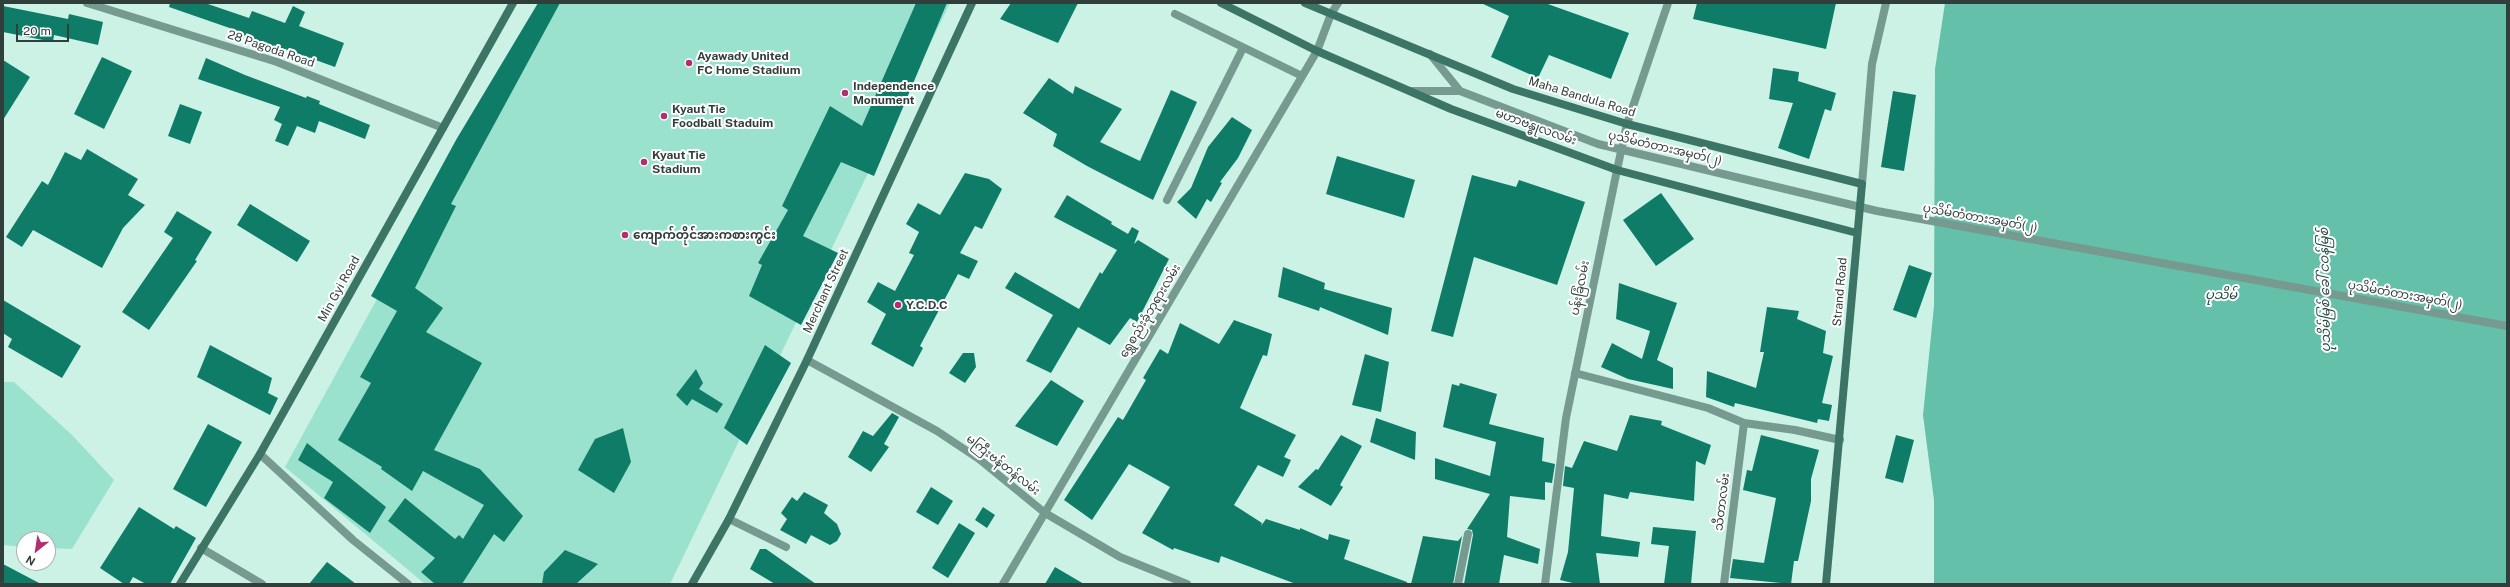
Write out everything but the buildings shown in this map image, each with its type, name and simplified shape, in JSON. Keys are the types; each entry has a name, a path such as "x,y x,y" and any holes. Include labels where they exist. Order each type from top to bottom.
{"main road":[{"name":"Min Gyi Road","path":"180,584 260,454 513,3"},
{"name":"Merchant Street","path":"692,584 729,519 807,360 972,3"},
{"name":"မဟာဗန္ဓုလလမ်း","path":"1221,3 1317,51 1451,109 1617,170 1857,233"},
{"name":"Maha Bandula Road","path":"1305,3 1513,88 1627,124 1862,184"},
{"name":"Strand Road","path":"1826,584 1862,184"}],"street":[{"name":"28 Pagoda Road","path":"87,3 277,62 443,128"},
{"name":"ရွှေစည်းခုံဘုရားလမ်း","path":"1003,584 1317,51 1331,14 1338,3"},
{"name":"ပန်းခြံလမ်း","path":"1545,584 1566,418 1617,170 1627,124 1668,3"},
{"name":"Strand Road","path":"1862,184 1872,64 1886,3"},
{"path":"1175,14 1302,76"},
{"path":"1167,200 1243,48"},
{"path":"1430,54 1460,91"},
{"path":"1410,91 1460,91"},
{"name":"ပုသိမ်တံတားအမှတ်(၂)","path":"1460,91 1598,144 1877,211 2507,326"},
{"name":"မကြီးဗန်တန်လမ်း","path":"807,360 937,431 979,459 1045,513 1120,557 1187,584"},
{"path":"1575,373 1708,408 1744,423 1795,430 1840,440"},
{"name":"သီတာလမ်း","path":"1724,584 1744,423"},
{"path":"260,454 353,540 408,584"},
{"path":"729,519 786,547"},
{"path":"1458,584 1468,534"},
{"path":"201,548 262,584"}],"shaded area":[{"name":"ကျောက်တိုင်အားကစားကွင်း","path":"539,3 950,3 670,584 425,584 285,467"},
{"path":"3,382 14,382 72,435 114,480 72,549 56,548 56,531 16,531 16,546 3,545"}],"water":[{"name":"ပုသိမ်","path":"1945,3 2507,3 2507,584 1934,584 1934,500 1923,415 1934,306 1935,69"}],"place":[{"name":"Ayawady United FC Home Stadium","path":"689,63"},
{"name":"Independence Monument","path":"845,93"},
{"name":"Kyaut Tie Foodball Staduim","path":"664,116"},
{"name":"Kyaut Tie Stadium","path":"644,162"},
{"name":"ကျောက်တိုင်အားကစားကွင်း","path":"625,235"},
{"name":"Y.C.D.C","path":"898,305"}],"water label":[{"name":"ပုသိမ်မြစ် ခေါ် ငဝန်မြစ်","path":"2325,290"}]}
